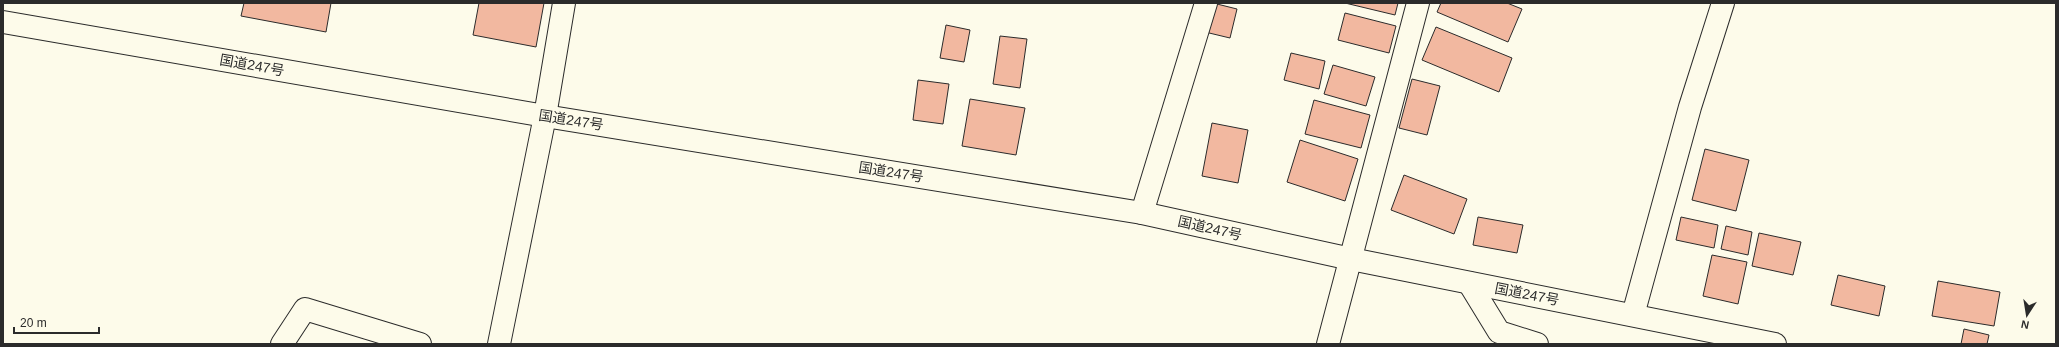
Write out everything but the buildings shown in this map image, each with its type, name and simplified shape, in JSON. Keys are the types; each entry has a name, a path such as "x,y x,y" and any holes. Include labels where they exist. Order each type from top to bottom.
{"main road":[{"path":"499,344 546,116 564,3"},
{"path":"1142,213 1206,3"},
{"path":"1328,344 1418,3"},
{"path":"1634,315 1690,107 1723,3"},
{"name":"国道247号","path":"3,22 546,116 1142,213 1351,260 1775,344"},
{"path":"1469,283 1499,332 1537,344"},
{"path":"282,344 306,309 420,344"}]}
